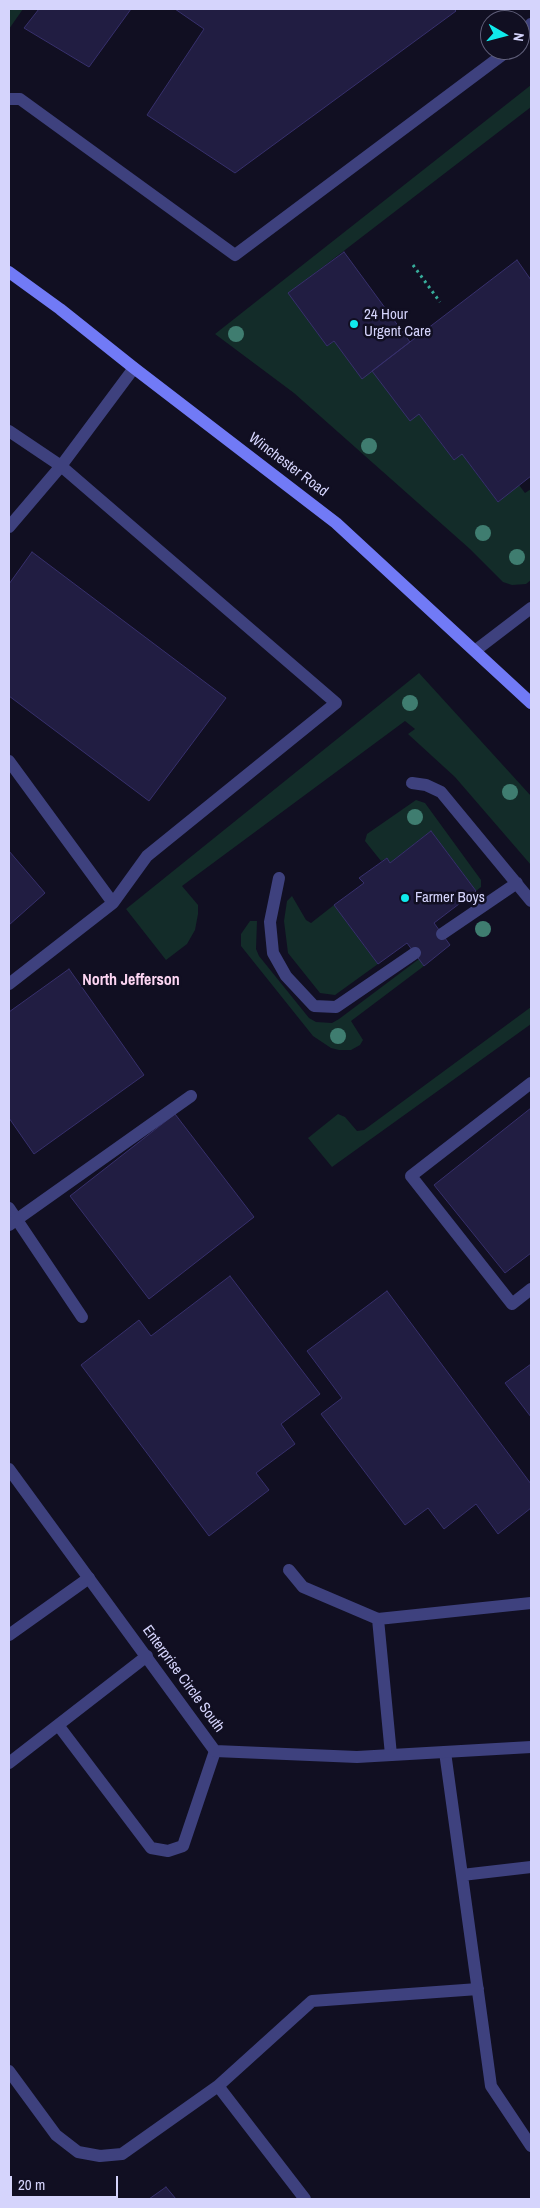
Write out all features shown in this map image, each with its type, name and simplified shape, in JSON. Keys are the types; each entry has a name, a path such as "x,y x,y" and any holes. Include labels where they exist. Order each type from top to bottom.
{"main road":[{"name":"Winchester Road","path":"9,272 60,309 336,523 476,650 531,703"}],"street":[{"path":"9,99 20,100 235,255 496,60"},
{"path":"9,527 61,466 134,368"},
{"path":"9,431 61,466 336,703 147,856 113,903 9,984"},
{"path":"476,650 531,608"},
{"path":"9,761 113,903"},
{"path":"412,783 426,785 441,792 531,901"},
{"path":"279,878 270,922 273,953 286,976 314,1006 336,1007 414,953"},
{"path":"442,934 517,883"},
{"path":"531,1083 411,1176 512,1304 531,1289"},
{"path":"13,1223 190,1096"},
{"path":"9,1208 13,1223 82,1317"},
{"name":"Enterprise Circle South","path":"9,1469 216,1750 357,1757 531,1747"},
{"path":"290,1570 303,1587 378,1619 531,1603"},
{"path":"9,1635 89,1578"},
{"path":"378,1619 391,1755"},
{"path":"9,1763 146,1656"},
{"path":"58,1725 151,1848 168,1851 184,1846 216,1750"},
{"path":"445,1752 491,2086 531,2146"},
{"path":"462,1875 531,1867"},
{"path":"9,2071 56,2135 78,2152 100,2156 122,2154 218,2086 312,2001 478,1989"},
{"path":"218,2086 305,2199"}],"path":[{"path":"413,265 440,302"}],"green space":[{"path":"11,9 23,9 9,29 9,12"},
{"path":"531,85 531,107 289,293 327,346 334,341 372,371 419,414 454,460 462,454 498,502 519,485 525,493 531,489 531,580 526,584 512,585 503,582 470,549 294,393 215,334"},
{"path":"419,673 531,796 531,865 455,777 408,734 415,729 405,721 182,886 198,905 195,930 187,944 166,960 126,909"},
{"path":"416,800 425,803 481,880 481,887 476,891 431,831 390,863 387,858 381,861 365,841 367,834"},
{"path":"292,896 306,920 311,923 334,905 378,964 335,995 320,993 288,953 284,921 287,901"},
{"path":"250,921 257,921 256,949 259,956 309,1018 316,1022 332,1023 339,1019 419,959 424,966 351,1021 363,1040 360,1045 351,1050 331,1048 313,1036 241,946 241,934"},
{"path":"531,1007 531,1024 332,1167 308,1138 338,1114 345,1117 357,1131 364,1130"}],"building":[{"path":"39,9 131,9 89,67 24,28"},
{"path":"175,9 454,9 456,11 235,173 147,115 204,29"},
{"name":"24 Hour Urgent Care","path":"344,252 410,342 362,379 334,341 327,346 288,293"},
{"path":"517,260 531,280 531,476 498,502 462,454 454,460 419,414 410,421 372,371"},
{"path":"32,552 226,698 149,801 9,696 9,584"},
{"name":"Farmer Boys","path":"431,831 476,891 434,923 450,945 424,966 407,943 378,964 334,905 364,883 359,878 387,858 390,863"},
{"path":"9,851 45,893 9,925"},
{"path":"69,969 144,1075 34,1154 9,1118 9,1012"},
{"path":"531,1108 531,1253 505,1273 434,1185"},
{"path":"175,1114 254,1217 149,1299 70,1196"},
{"path":"230,1276 320,1394 281,1424 295,1444 256,1473 269,1490 209,1536 81,1365 139,1320 151,1336"},
{"path":"387,1291 531,1484 531,1508 498,1534 476,1504 444,1529 428,1508 405,1525 321,1414 342,1398 307,1351"},
{"path":"531,1364 531,1417 505,1383"},
{"path":"166,2187 176,2199 149,2199"}],"place":[{"name":"24 Hour Urgent Care","path":"354,324"},
{"name":"Farmer Boys","path":"405,898"}],"district":[{"name":"North Jefferson","path":"131,981"}]}
